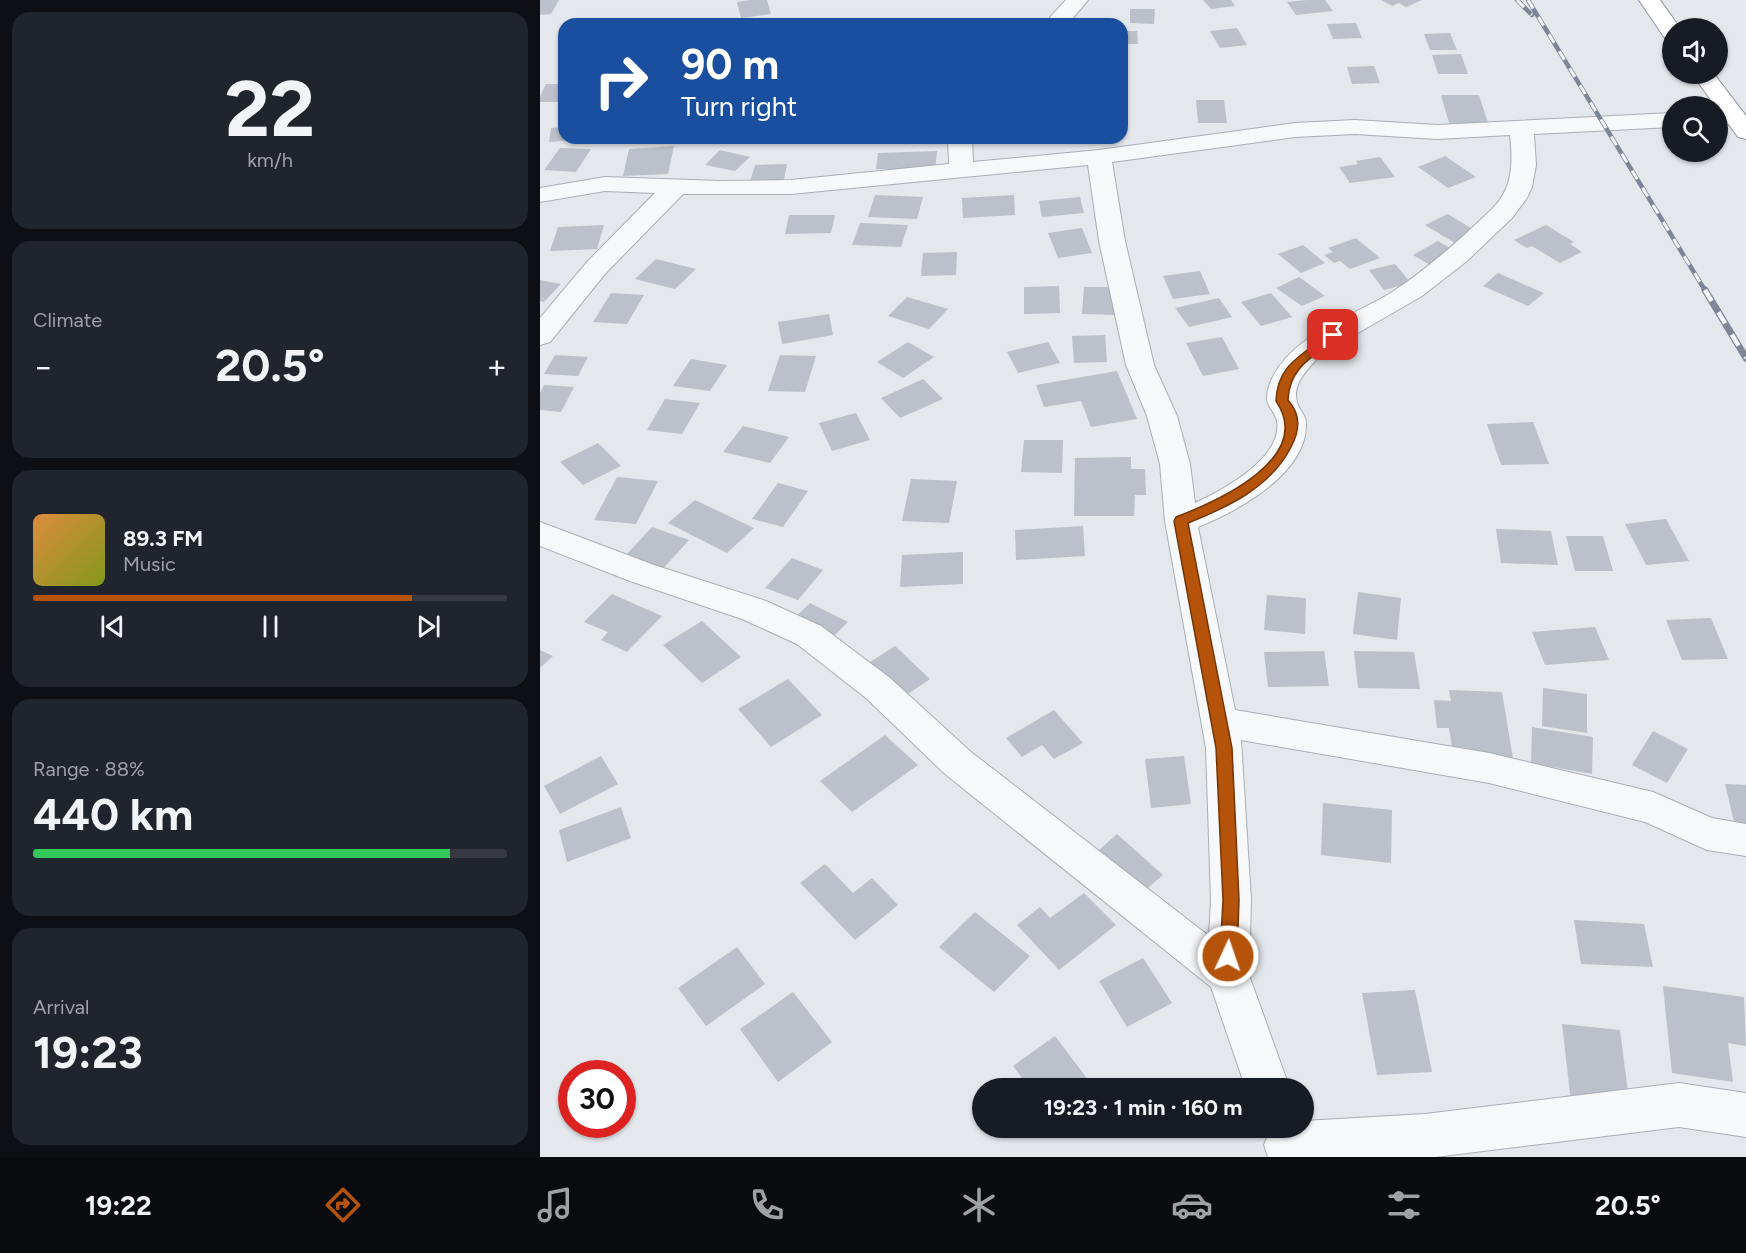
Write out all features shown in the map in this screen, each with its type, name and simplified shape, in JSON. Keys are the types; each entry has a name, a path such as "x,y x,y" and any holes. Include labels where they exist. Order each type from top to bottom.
{"highway":[{"path":"1649,0 1662,18"},
{"path":"1709,84 1733,122"}],"street":[{"path":"1060,18 1078,0"},
{"path":"540,195 605,184 790,187 1099,157 1295,129 1355,127 1437,132 1662,121"},
{"path":"1181,521 1216,506 1251,485 1277,463 1288,441 1293,424 1288,409 1282,401 1282,386 1300,360 1348,326 1398,300 1444,268 1507,208 1520,189 1524,155 1521,128"},
{"path":"960,144 961,172"},
{"path":"1099,157 1112,241 1140,365 1162,416 1175,464 1181,521 1224,748 1231,900 1228,975 1264,1078"},
{"path":"540,175 592,179 605,184"},
{"path":"540,336 630,231 677,186"},
{"path":"540,533 642,573 754,610 809,635 878,688 958,764 1228,975"},
{"path":"1219,722 1489,768 1653,808 1707,834 1746,840"},
{"path":"1285,1143 1425,1136 1679,1105 1746,1115"}],"building":[{"path":"540,0 559,0 551,14 540,15"},
{"path":"767,0 771,14 741,18 737,2"},
{"path":"1203,0 1231,0 1235,6 1211,9"},
{"path":"1325,0 1333,11 1296,15 1287,2"},
{"path":"1381,0 1422,0 1406,7 1399,3 1392,6"},
{"path":"1130,9 1155,9 1154,24 1130,23"},
{"path":"1356,23 1362,38 1333,39 1327,24"},
{"path":"1237,28 1247,45 1220,48 1210,31"},
{"path":"1128,31 1137,31 1138,44 1128,44"},
{"path":"1450,33 1457,50 1430,50 1424,34"},
{"path":"1461,54 1468,74 1438,74 1432,55"},
{"path":"1374,66 1380,83 1352,84 1347,67"},
{"path":"546,84 558,84 558,102 540,102 540,96"},
{"path":"1441,95 1479,95 1488,123 1449,123"},
{"path":"1196,100 1224,100 1227,123 1198,123"},
{"path":"558,127 558,141 549,142 551,128"},
{"path":"674,146 668,174 623,176 629,149"},
{"path":"560,148 591,149 576,172 544,170"},
{"path":"720,150 750,157 735,171 705,165"},
{"path":"937,151 935,171 901,172 901,169 876,169 878,153"},
{"path":"1445,156 1476,177 1448,188 1418,167"},
{"path":"1380,157 1395,177 1350,183 1339,167 1358,164 1356,161"},
{"path":"787,164 783,184 749,185 755,165"},
{"path":"875,195 923,197 917,219 868,217"},
{"path":"1014,195 1015,215 963,218 962,198"},
{"path":"1080,197 1084,213 1042,217 1039,201"},
{"path":"1448,214 1477,232 1455,243 1425,225"},
{"path":"789,215 835,215 831,233 785,234"},
{"path":"860,223 908,225 901,247 852,245"},
{"path":"604,225 597,249 550,251 558,227"},
{"path":"1546,225 1574,242 1570,244 1582,252 1560,263 1532,246 1527,248 1514,240"},
{"path":"1082,228 1092,253 1058,258 1048,233"},
{"path":"1356,238 1380,258 1350,269 1340,261 1334,263 1324,255 1333,252 1328,248"},
{"path":"1438,241 1462,255 1437,269 1413,255"},
{"path":"1303,245 1325,263 1301,273 1278,254"},
{"path":"957,252 956,275 921,276 923,253"},
{"path":"656,259 696,269 675,289 635,279"},
{"path":"1395,264 1411,283 1384,290 1369,270"},
{"path":"1200,271 1210,294 1173,299 1163,276"},
{"path":"1498,273 1544,293 1528,306 1483,286"},
{"path":"1299,277 1325,296 1302,306 1276,288"},
{"path":"540,280 561,284 544,302 540,301"},
{"path":"1059,286 1060,313 1024,314 1024,287"},
{"path":"1084,287 1117,287 1116,315 1082,314"},
{"path":"611,293 644,295 627,324 593,322"},
{"path":"1271,293 1292,317 1261,326 1241,302"},
{"path":"907,297 948,309 929,329 888,316"},
{"path":"1219,298 1232,317 1189,327 1175,308"},
{"path":"829,314 833,335 782,344 778,322"},
{"path":"1105,335 1107,362 1074,363 1072,336"},
{"path":"1222,337 1239,369 1203,376 1186,343"},
{"path":"908,342 934,357 903,378 877,362"},
{"path":"1048,342 1060,363 1018,373 1007,352"},
{"path":"555,355 588,357 578,376 544,374"},
{"path":"780,355 816,356 805,392 768,391"},
{"path":"691,359 727,365 710,391 673,386"},
{"path":"1117,371 1137,419 1091,427 1081,401 1044,407 1036,385"},
{"path":"923,379 943,399 900,418 881,398"},
{"path":"544,385 574,387 561,412 540,410 540,393"},
{"path":"665,399 700,403 682,434 647,430"},
{"path":"856,413 870,440 832,451 819,423"},
{"path":"1533,422 1549,464 1501,465 1487,424"},
{"path":"743,426 789,437 770,463 723,452"},
{"path":"1024,440 1063,440 1062,473 1021,472"},
{"path":"598,443 621,466 583,485 560,462"},
{"path":"1131,457 1131,469 1145,469 1146,495 1135,495 1134,516 1074,516 1075,458"},
{"path":"617,477 658,481 636,524 594,520"},
{"path":"911,479 957,481 949,523 902,521"},
{"path":"778,483 808,491 783,527 752,519"},
{"path":"695,500 754,528 727,553 668,523"},
{"path":"1666,519 1689,561 1646,565 1625,524"},
{"path":"1083,526 1085,556 1016,560 1015,530"},
{"path":"652,527 689,540 651,582 613,569"},
{"path":"1496,529 1551,531 1558,565 1501,563"},
{"path":"1566,536 1603,536 1613,571 1575,571"},
{"path":"963,552 963,584 900,587 902,555"},
{"path":"792,558 823,570 798,600 765,588"},
{"path":"1358,592 1401,598 1397,640 1353,634"},
{"path":"612,594 662,616 627,652 601,640 608,632 584,622"},
{"path":"1267,595 1306,598 1305,634 1264,630"},
{"path":"810,603 848,622 815,655 777,635"},
{"path":"1711,618 1728,659 1682,660 1666,620"},
{"path":"702,621 741,657 702,683 663,645"},
{"path":"1595,627 1609,660 1545,665 1532,632"},
{"path":"895,646 930,679 899,700 864,666"},
{"path":"540,650 553,656 540,668"},
{"path":"1324,651 1329,686 1268,687 1264,652"},
{"path":"1354,651 1414,652 1420,689 1358,688"},
{"path":"788,679 822,715 771,747 738,709"},
{"path":"1543,688 1587,694 1587,733 1542,726"},
{"path":"1449,690 1502,692 1513,759 1469,757 1468,748 1452,747 1449,728 1437,728 1434,700 1451,701"},
{"path":"1054,710 1083,743 1054,759 1042,745 1022,757 1006,738"},
{"path":"1532,727 1593,737 1592,774 1531,763"},
{"path":"1653,731 1688,749 1667,783 1632,765"},
{"path":"885,735 918,765 852,812 820,781"},
{"path":"601,756 618,784 560,814 544,786"},
{"path":"1184,756 1191,804 1151,808 1145,759"},
{"path":"1725,784 1746,785 1746,835 1737,834"},
{"path":"1323,803 1392,810 1391,863 1321,855"},
{"path":"621,807 631,838 567,862 559,830"},
{"path":"1117,834 1163,875 1135,899 1090,858"},
{"path":"825,864 853,893 872,878 898,905 855,940 800,883"},
{"path":"1084,893 1116,925 1059,970 1017,925 1040,907 1050,918"},
{"path":"975,912 1030,956 994,992 939,947"},
{"path":"1574,920 1644,924 1653,967 1581,964"},
{"path":"737,947 765,984 706,1026 678,988"},
{"path":"1143,958 1172,1003 1127,1027 1099,981"},
{"path":"1663,986 1744,997 1746,1046 1728,1043 1733,1082 1672,1073"},
{"path":"1415,990 1432,1072 1377,1075 1362,993"},
{"path":"793,992 832,1042 778,1082 740,1029"},
{"path":"1562,1024 1620,1030 1630,1108 1571,1102"},
{"path":"1055,1036 1087,1078 1022,1078 1013,1066"}],"railway":[{"path":"1517,0 1532,15"},
{"path":"1528,0 1706,292"},
{"path":"1705,290 1746,358"}],"route":[{"path":"1228,956 1231,900 1224,748 1181,521 1200,515 1251,485 1277,463 1288,441 1293,424 1288,409 1282,401 1282,386 1300,360 1333,335"}]}
